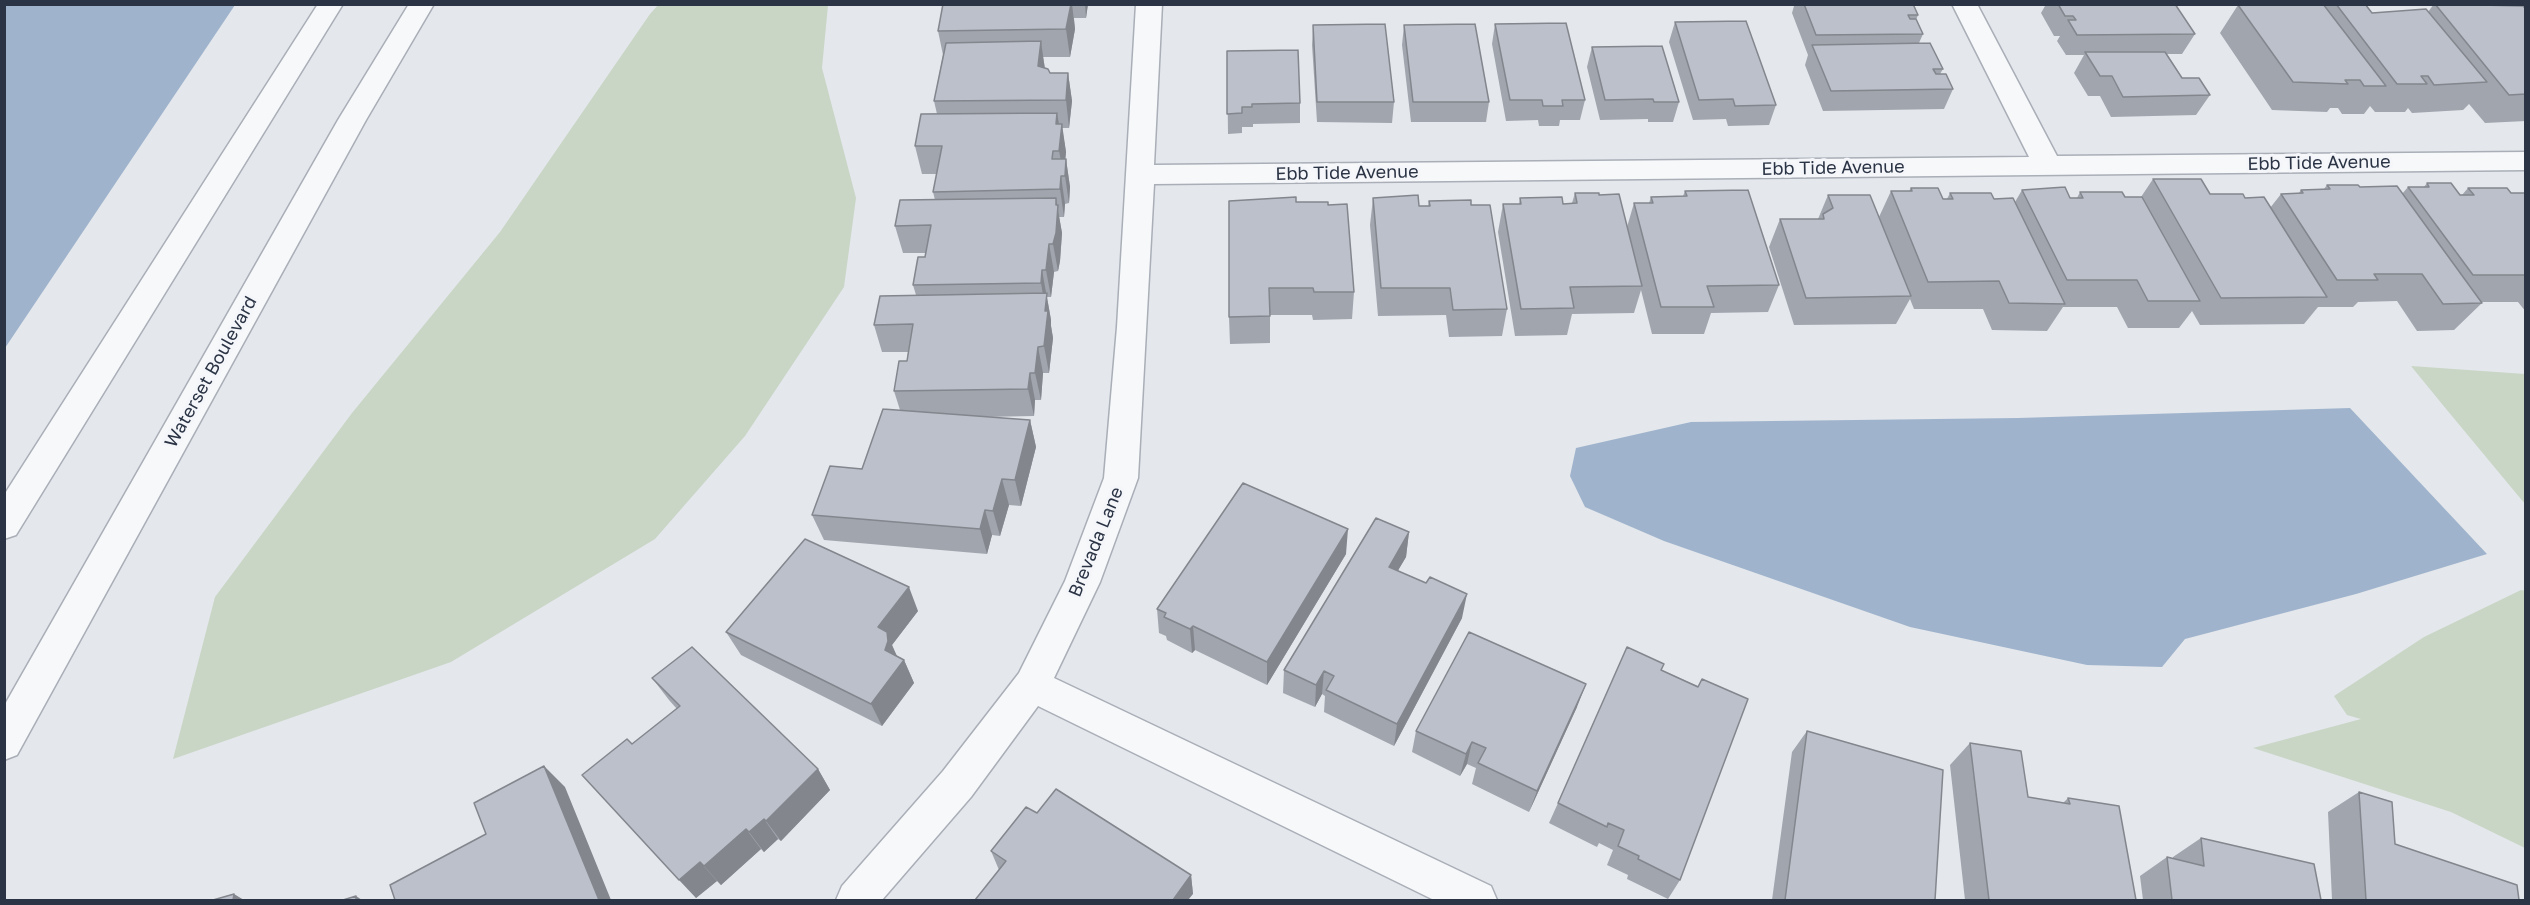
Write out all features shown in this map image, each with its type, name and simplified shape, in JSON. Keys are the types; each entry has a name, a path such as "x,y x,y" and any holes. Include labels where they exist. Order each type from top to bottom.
{"street":[{"path":"4,525 331,4"},
{"name":"Waterset Boulevard","path":"4,743 352,120 422,4"},
{"name":"Brevada Lane","path":"856,900 957,784 1032,685 1082,582 1121,478 1141,175 1149,4"},
{"path":"1964,4 2048,166"},
{"name":"Ebb Tide Avenue","path":"1141,175 2526,161"},
{"path":"1032,685 1477,900"}],"green space":[{"path":"659,4 828,5 822,68 856,198 844,287 745,436 655,539 451,662 173,759 215,597 352,413 500,232"},
{"path":"2411,366 2525,374 2525,504 2442,404"},
{"path":"2521,590 2526,591 2525,848 2451,812 2253,748 2361,719 2347,715 2334,696 2424,637"}],"water":[{"path":"4,5 235,5 5,348"},
{"path":"2350,408 2487,554 2356,594 2185,639 2162,667 2087,665 1910,627 1664,541 1585,507 1570,476 1576,448 1691,422 2018,418"}],"building":[{"path":"943,4 1071,4 1066,29 938,31"},
{"path":"1804,4 1913,4 1918,15 1908,15 1910,19 1916,19 1923,34 1816,35"},
{"path":"2058,4 2175,4 2195,34 2077,35 2068,20 2076,20 2073,16 2065,16"},
{"path":"2323,4 2386,86 2364,86 2360,80 2345,80 2348,84 2293,82 2238,5"},
{"path":"2336,4 2365,4 2372,13 2426,9 2487,82 2434,85 2428,76 2421,76 2427,84 2397,84"},
{"path":"2435,4 2523,6 2526,9 2526,94 2509,95"},
{"path":"1746,21 1776,105 1735,106 1733,99 1699,100 1675,22"},
{"path":"1566,23 1585,100 1562,100 1563,106 1543,106 1542,100 1510,100 1495,24"},
{"path":"1385,24 1394,102 1317,102 1313,25"},
{"path":"1475,24 1489,102 1413,102 1404,25"},
{"path":"1041,41 1038,66 1048,69 1050,73 1068,73 1066,100 934,101 946,43"},
{"path":"1930,43 1943,69 1933,69 1936,74 1946,74 1953,89 1831,91 1812,45"},
{"path":"1662,46 1679,102 1654,102 1653,99 1605,100 1592,47"},
{"path":"1298,50 1300,103 1252,104 1252,107 1242,107 1242,113 1227,114 1227,51"},
{"path":"2085,52 2165,52 2182,78 2199,78 2210,95 2123,97 2112,76 2100,76"},
{"path":"1057,113 1056,124 1062,124 1059,151 1053,151 1052,159 1066,159 1065,176 1061,176 1060,189 933,192 942,146 915,146 921,114"},
{"path":"2153,179 2201,179 2210,194 2243,194 2245,198 2264,197 2327,297 2221,298"},
{"path":"2427,183 2451,183 2460,195 2474,195 2468,188 2507,188 2511,193 2526,193 2526,275 2473,275 2408,187 2429,187"},
{"path":"2327,185 2397,186 2482,303 2443,304 2422,274 2374,274 2378,280 2337,280 2281,194 2303,193 2301,190 2330,189"},
{"path":"2065,187 2070,198 2083,198 2080,192 2122,192 2125,197 2142,197 2200,301 2148,301 2137,280 2067,280 2022,190"},
{"path":"1911,188 1938,188 1943,199 1953,199 1950,193 1991,193 1994,199 2013,198 2065,304 2009,303 1999,281 1928,282 1891,191 1912,191"},
{"path":"1748,190 1779,285 1707,286 1714,307 1661,307 1634,203 1653,203 1651,197 1687,196 1685,191"},
{"path":"1575,193 1619,194 1642,286 1570,287 1574,308 1521,309 1503,204 1521,204 1520,198 1562,197 1563,204 1577,203"},
{"path":"1418,195 1419,206 1430,206 1429,201 1471,200 1471,205 1490,205 1507,309 1453,310 1450,288 1381,288 1373,198"},
{"path":"1828,195 1870,195 1911,296 1806,298 1780,219 1824,219 1823,214 1833,208"},
{"path":"1296,197 1296,202 1347,204 1354,292 1314,292 1313,288 1269,288 1270,316 1229,317 1229,201"},
{"path":"1056,198 1056,205 1058,205 1056,233 1053,244 1049,244 1046,270 1042,270 1041,283 913,285 918,257 925,257 931,225 895,226 900,200"},
{"path":"1047,293 1045,311 1048,311 1044,346 1038,347 1035,373 1030,373 1028,389 894,391 899,361 907,361 913,324 874,325 880,296"},
{"path":"883,409 1030,420 1015,480 1002,479 993,511 985,510 980,529 812,515 830,466 862,469"},
{"path":"1243,483 1348,529 1267,662 1193,626 1190,629 1164,617 1166,613 1157,609"},
{"path":"1376,518 1409,532 1389,567 1426,583 1430,577 1467,594 1397,724 1326,690 1334,676 1324,671 1316,685 1284,670"},
{"path":"805,539 909,587 878,627 887,632 888,641 885,650 904,660 871,704 726,632"},
{"path":"1469,632 1586,684 1537,791 1478,763 1486,748 1472,742 1466,754 1416,731"},
{"path":"692,647 818,769 766,821 764,819 749,832 746,829 704,866 700,862 679,880 582,775 627,739 632,744 680,706 652,678"},
{"path":"1627,647 1664,664 1661,670 1698,687 1702,679 1748,699 1680,880 1618,846 1624,830 1608,823 1607,827 1558,803"},
{"path":"1807,731 1943,770 1935,900 1785,900"},
{"path":"1970,743 2021,751 2028,797 2070,804 2068,798 2119,806 2136,900 1989,900"},
{"path":"544,766 599,900 395,900 390,885 486,834 474,803"},
{"path":"1056,789 1191,875 1173,900 975,900 1006,861 991,851 1026,807 1037,813"},
{"path":"2359,792 2392,802 2395,844 2517,885 2519,900 2366,900"},
{"path":"2201,838 2314,864 2321,900 2172,900 2167,857 2204,866"},
{"path":"234,894 233,900 213,900"},
{"path":"356,896 356,900 343,900"}]}
